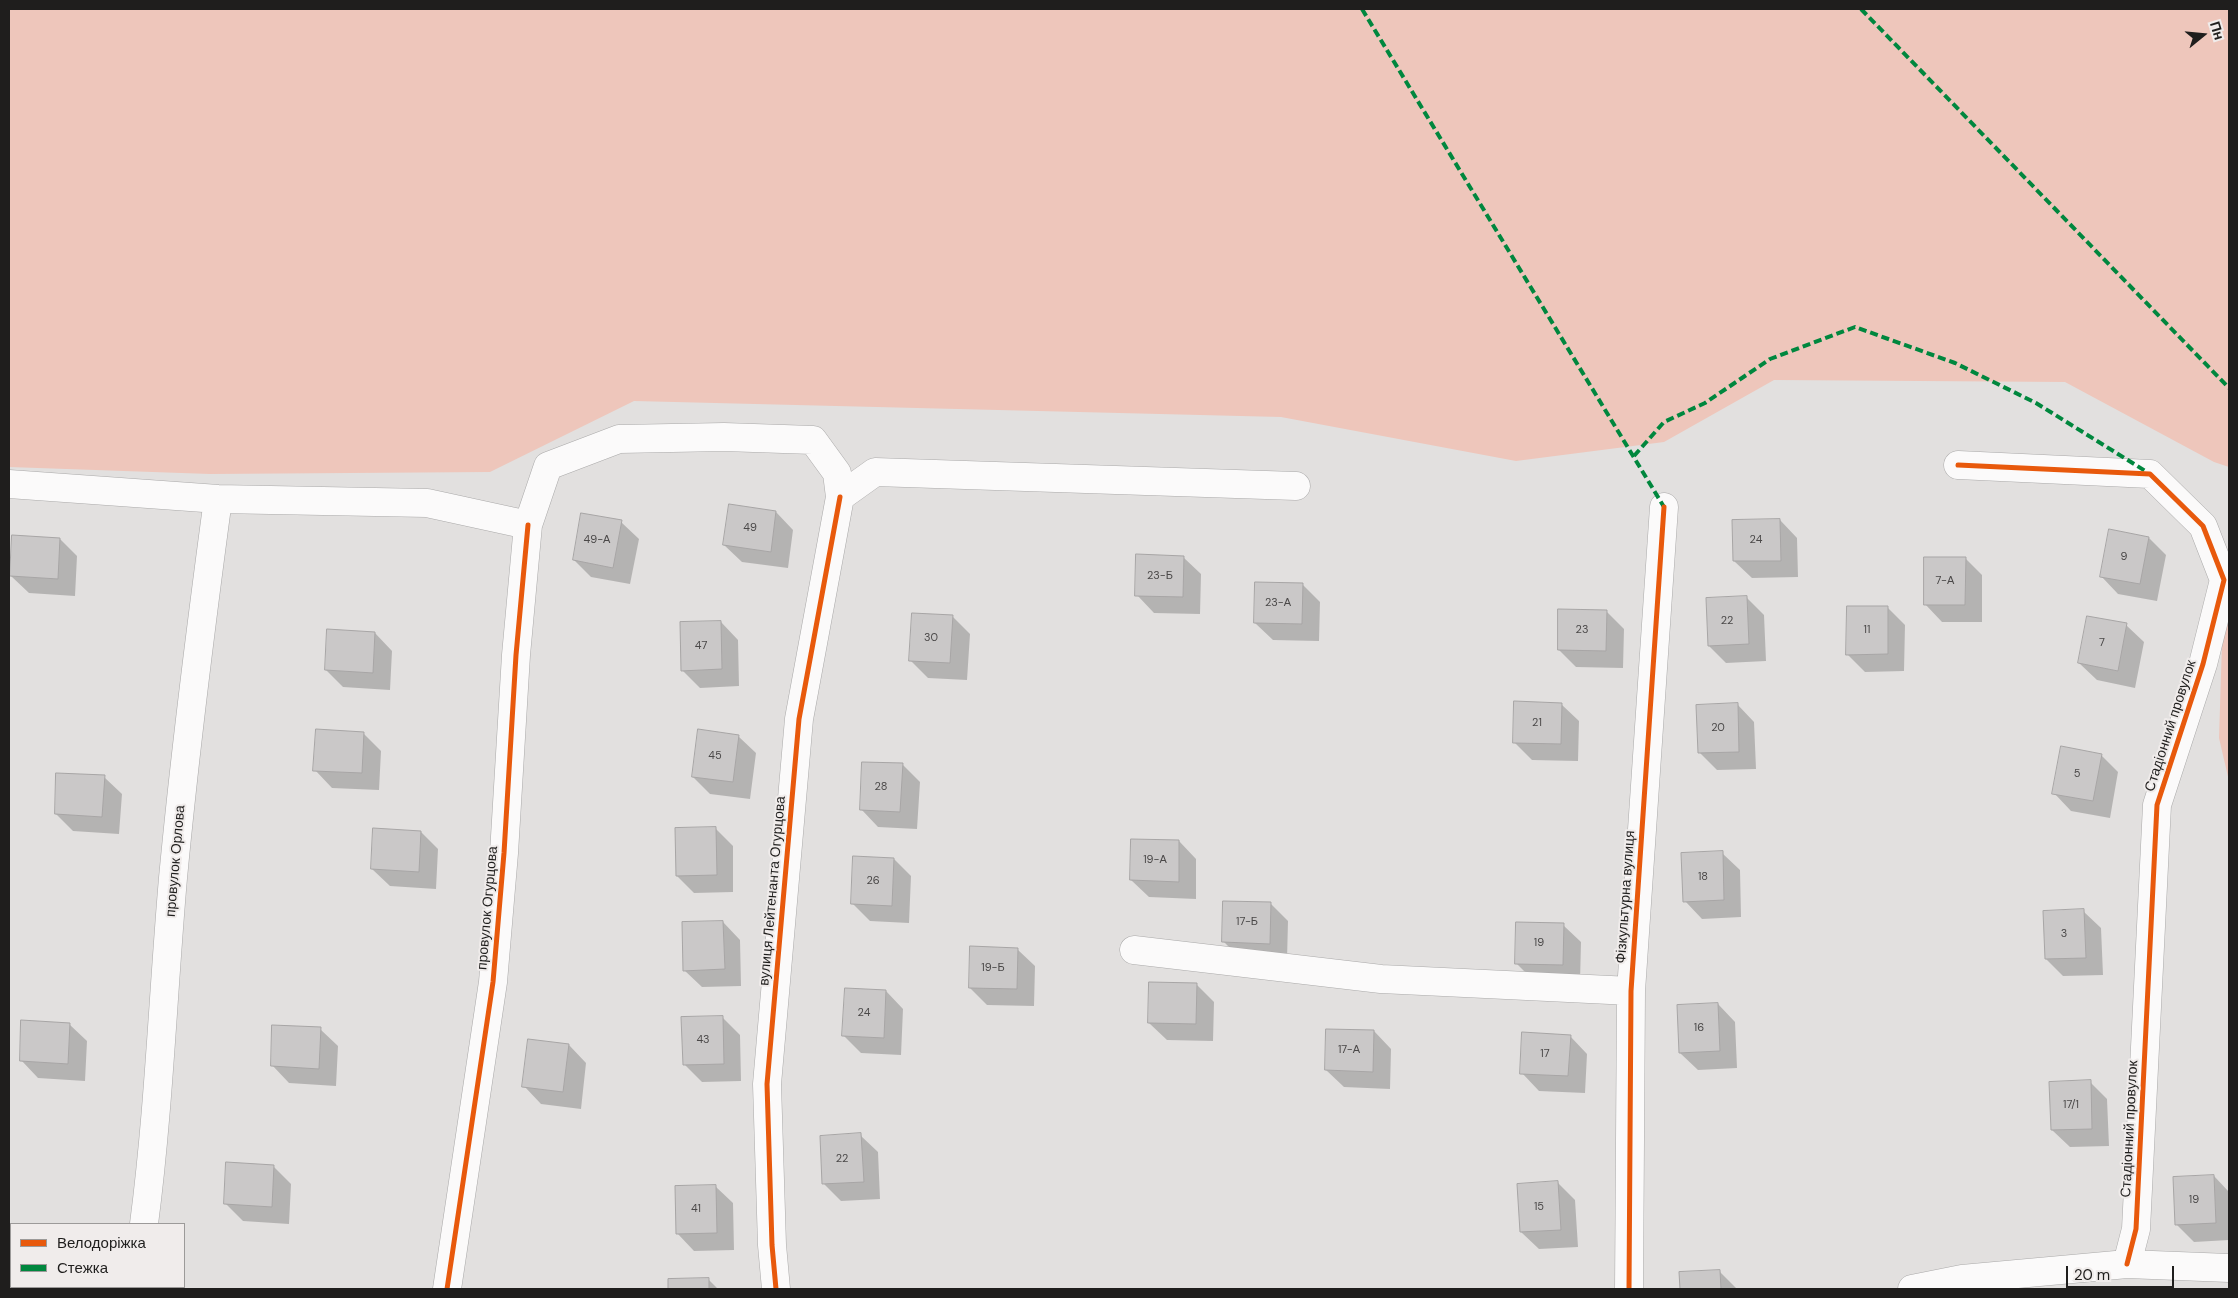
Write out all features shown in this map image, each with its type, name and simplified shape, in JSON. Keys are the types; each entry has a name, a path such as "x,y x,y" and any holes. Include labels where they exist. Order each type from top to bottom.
{"street":[{"name":"вулиця Лейтенанта Огурцова","path":"528,525 548,466 619,439 724,438 813,440 837,473 840,497 799,719 767,1084 772,1245 776,1289"},
{"name":"Стадіонний провулок","path":"1958,465 2150,474 2203,526 2224,580 2203,664 2157,805 2136,1229 2127,1264"},
{"path":"840,497 875,472 1296,486"},
{"path":"9,484 218,499 427,503 528,525"},
{"name":"провулок Орлова","path":"144,1223 152,1166 173,878 196,659 218,499"},
{"name":"Фізкультурна вулиця","path":"1629,1289 1631,991 1664,507"},
{"name":"провулок Огурцова","path":"447,1289 493,982 504,852 516,655 528,525"},
{"path":"1134,950 1381,979 1631,991"},
{"path":"1912,1289 1962,1279 2127,1264 2229,1268"}],"shaded area":[{"path":"9,9 2229,9 2229,467 2214,462 2065,382 1774,380 1664,442 1516,461 1281,417 634,401 490,472 210,474 9,467"},
{"path":"2229,576 2229,781 2219,738 2224,580"}],"building":[{"path":"729,504 776,511 771,552 723,545"},
{"path":"581,513 622,520 613,568 573,560"},
{"path":"1780,519 1781,561 1733,561 1732,520"},
{"path":"2109,529 2149,537 2140,584 2100,577"},
{"path":"12,535 60,538 58,579 10,576"},
{"path":"1136,554 1184,556 1183,597 1135,596"},
{"path":"1924,557 1966,557 1965,605 1924,605"},
{"path":"1255,582 1303,583 1302,624 1254,623"},
{"path":"1747,596 1749,644 1708,646 1706,598"},
{"path":"1847,606 1888,606 1888,654 1846,655"},
{"path":"1558,609 1607,610 1606,651 1558,650"},
{"path":"912,613 953,615 950,663 909,661"},
{"path":"2087,616 2127,623 2118,671 2078,663"},
{"path":"721,621 722,669 681,671 680,622"},
{"path":"327,629 375,632 373,673 325,670"},
{"path":"1514,701 1562,703 1561,744 1513,743"},
{"path":"1738,703 1739,752 1698,753 1696,705"},
{"path":"316,729 364,732 362,773 313,771"},
{"path":"698,729 739,735 733,782 692,777"},
{"path":"2061,746 2102,754 2093,801 2052,794"},
{"path":"862,762 903,763 900,812 860,810"},
{"path":"56,773 105,775 102,817 55,814"},
{"path":"716,827 717,875 676,876 675,828"},
{"path":"373,828 421,831 419,872 371,869"},
{"path":"1131,839 1179,840 1179,882 1130,880"},
{"path":"1723,851 1724,900 1683,902 1681,853"},
{"path":"853,856 894,858 892,906 851,904"},
{"path":"1223,901 1271,902 1270,944 1222,942"},
{"path":"2084,909 2086,958 2045,959 2043,911"},
{"path":"723,921 725,969 683,971 682,922"},
{"path":"1516,922 1564,923 1563,965 1515,964"},
{"path":"970,946 1018,948 1017,989 969,988"},
{"path":"1149,982 1197,983 1196,1024 1148,1023"},
{"path":"845,988 886,990 884,1038 842,1036"},
{"path":"1718,1003 1720,1051 1679,1053 1677,1005"},
{"path":"723,1016 724,1064 683,1065 681,1017"},
{"path":"21,1020 70,1023 68,1064 20,1061"},
{"path":"272,1025 321,1027 319,1069 271,1066"},
{"path":"1326,1029 1374,1030 1373,1072 1325,1070"},
{"path":"1522,1032 1571,1035 1568,1076 1520,1074"},
{"path":"528,1039 569,1044 563,1092 522,1087"},
{"path":"2091,1080 2092,1129 2051,1130 2049,1082"},
{"path":"861,1133 864,1182 822,1184 820,1136"},
{"path":"226,1162 274,1165 272,1207 224,1204"},
{"path":"2214,1175 2216,1223 2175,1225 2173,1177"},
{"path":"1558,1181 1561,1230 1520,1232 1517,1184"},
{"path":"716,1185 717,1233 676,1234 675,1186"},
{"path":"9,1255 10,1288 47,1288 47,1289 9,1289"},
{"path":"1720,1270 1721,1289 1680,1289 1679,1272"},
{"path":"709,1278 709,1289 668,1289 668,1279"}],"marked path":[{"path":"1362,9 1664,507"},
{"path":"1861,9 2229,388"},
{"path":"1634,456 1664,422 1705,403 1770,359 1855,327 1955,363 2036,403 2147,472"}],"cycle path":[{"path":"1958,465 2150,474 2203,526 2224,580 2203,664 2157,805 2136,1229 2127,1264"},
{"path":"776,1289 772,1245 767,1084 799,719 840,497"},
{"path":"1629,1289 1631,991 1664,507"},
{"path":"447,1289 493,982 504,853 516,655 528,525"}]}
